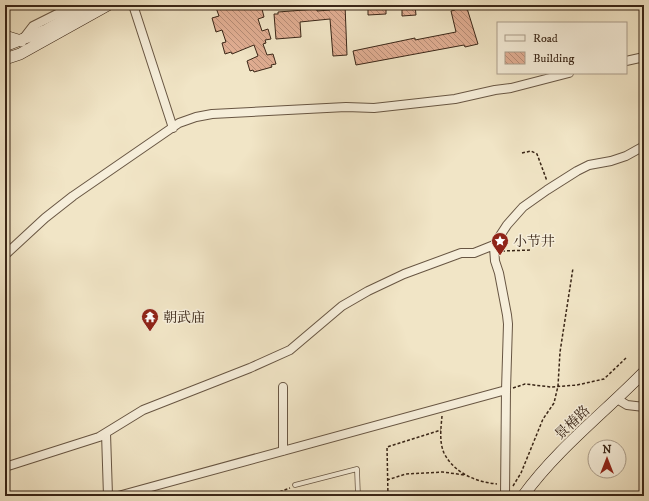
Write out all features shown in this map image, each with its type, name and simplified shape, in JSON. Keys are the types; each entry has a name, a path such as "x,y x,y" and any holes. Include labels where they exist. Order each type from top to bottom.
{"main road":[{"path":"5,46 46,30 91,5"},
{"path":"5,66 20,54 108,5"},
{"path":"5,36 21,41"},
{"path":"5,59 20,54"},
{"name":"景椿路","path":"523,496 534,482 570,444 644,372"}],"street":[{"path":"21,41 33,26 75,5"},
{"path":"133,5 173,128"},
{"path":"627,61 644,57"},
{"path":"5,255 45,218 73,196 188,119 212,114 346,107 374,108 455,99 511,88 565,74"},
{"path":"5,467 99,437 143,410 250,368 290,350 342,306 368,291 404,274 461,253 474,253 494,245 507,225 523,207 552,187 585,167 626,156 644,146"},
{"path":"494,245 495,261 499,273 507,315 507,491"},
{"path":"283,387 283,451"},
{"path":"118,496 506,390"},
{"path":"617,399 628,405 644,407"},
{"path":"106,433 108,496"}],"lane":[{"path":"295,485 357,468 358,496"}],"path":[{"path":"522,153 531,151 537,154 546,179 552,187"},
{"path":"500,251 531,250"},
{"path":"387,480 406,474 443,472 466,476 507,491 521,473 543,419 554,403 558,386 560,352 573,268"},
{"path":"506,390 525,384 551,387 577,385 604,380 626,358"},
{"path":"442,408 441,436 444,452 455,467 466,476"},
{"path":"388,496 387,447 441,430"},
{"path":"271,496 295,485"}],"building":[{"path":"215,5 236,5 238,9 251,5 261,5 264,17 258,19 262,31 268,29 271,39 265,40 266,43 263,44 267,55 273,54 276,64 271,65 272,67 254,72 253,70 250,71 247,61 258,56 254,45 232,54 231,52 225,54 222,43 226,42 222,30 216,32 212,18 219,16"},
{"path":"331,5 345,5 347,55 333,56 330,19 300,22 301,37 276,39 274,14 278,14 278,12 317,9 317,11 330,10"},
{"path":"368,5 386,5 386,14 368,15"},
{"path":"402,5 415,5 416,15 402,16"},
{"path":"453,5 466,5 478,44 465,47 464,45 356,65 353,51 415,38 415,40 456,32 451,11 455,10"}],"place":[{"name":"小节井","path":"500,256"},
{"name":"朝武庙","path":"150,332"}]}
